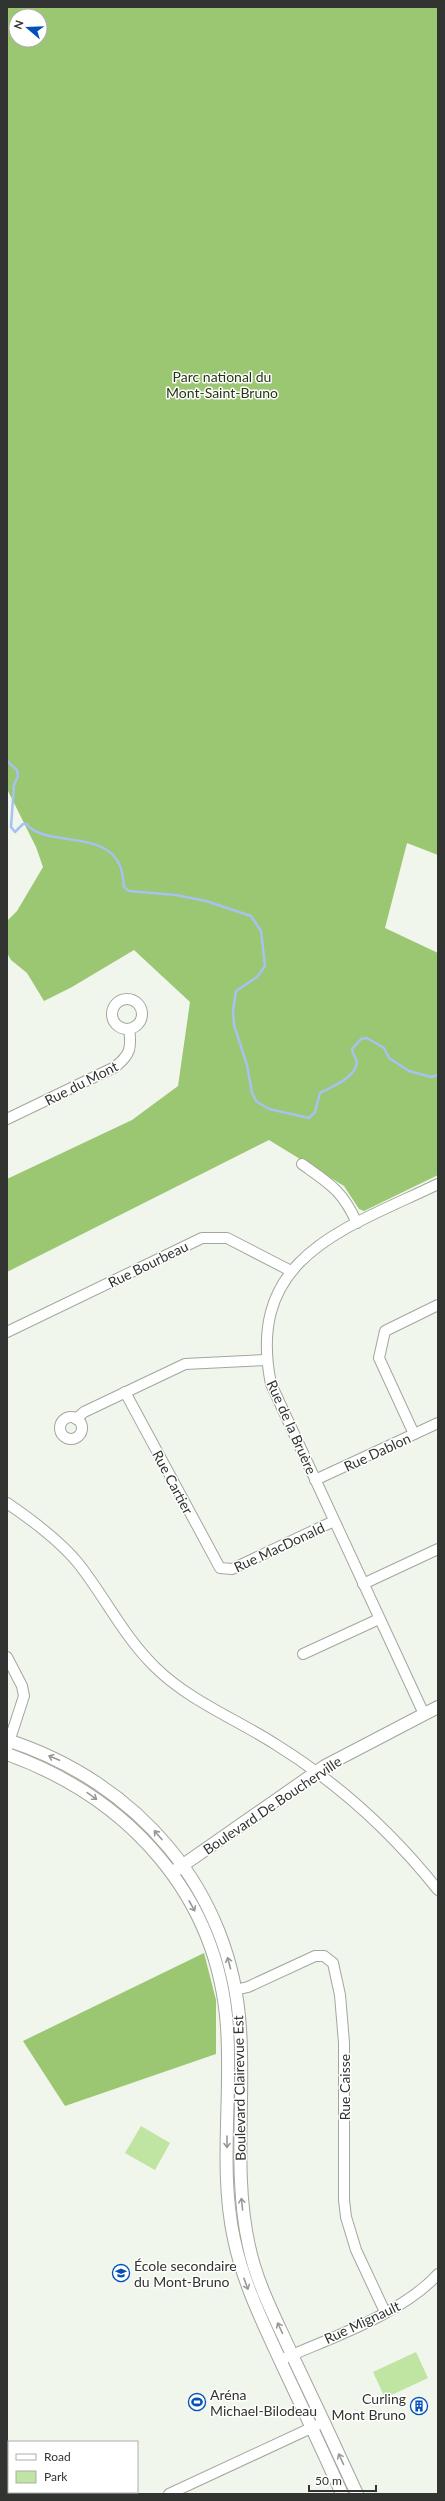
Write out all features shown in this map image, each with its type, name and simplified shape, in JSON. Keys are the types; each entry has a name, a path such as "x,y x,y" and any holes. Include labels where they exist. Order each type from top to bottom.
{"street":[{"name":"Rue du Mont","path":"7,1119 115,1067 126,1058 130,1051 129,1029"},
{"path":"302,1164 337,1189 348,1204 357,1223"},
{"name":"Rue de la Bruère","path":"424,1714 271,1384 266,1360 265,1345 271,1311 280,1290 291,1271 312,1249 357,1223 438,1184"},
{"name":"Rue Bourbeau","path":"7,1332 202,1238 227,1238 291,1271"},
{"path":"414,1434 379,1358 384,1331 438,1305"},
{"path":"76,1419 84,1412 190,1363 266,1360"},
{"name":"Rue Cartier","path":"125,1392 216,1562 224,1569"},
{"name":"Rue Dablon","path":"316,1480 438,1423"},
{"path":"7,1502 73,1557 126,1634 163,1674 318,1772 384,1828 438,1890"},
{"name":"Rue MacDonald","path":"224,1569 232,1569 334,1521"},
{"path":"363,1584 438,1549"},
{"path":"302,1654 379,1619"},
{"path":"7,1657 22,1686 24,1696 8,1743"},
{"name":"Boulevard De Boucherville","path":"172,1872 318,1772 438,1707"},
{"name":"Boulevard Clairevue Est","path":"8,1743 59,1760 102,1785 144,1820 182,1865 214,1921 226,1953 235,1990 241,2044 241,2184 243,2215 250,2249 258,2278 357,2494"},
{"name":"Boulevard Clairevue Est","path":"7,1754 62,1778 95,1798 135,1830 172,1872 204,1930 223,1999 228,2050 227,2170 230,2223 246,2285 342,2494"},
{"name":"Rue Caisse","path":"235,1990 248,1987 315,1956 326,1957 335,1966 343,2025 345,2208 353,2242 385,2312"},
{"name":"Rue Mignault","path":"280,2360 385,2312 414,2296 438,2274"},
{"path":"169,2494 324,2422"}],"green space":[{"name":"Parc national du Mont-Saint-Bruno","path":"7,7 438,7 438,855 407,843 385,928 438,953 438,1175 364,1211 359,1209 344,1186 269,1140 7,1272 7,1179 132,1120 178,1086 190,1002 134,950 72,987 44,1001 27,973 11,960 7,953 7,921 17,911 43,867 36,847 7,789"},
{"path":"204,1953 216,2000 216,2054 65,2106 23,2041"},
{"path":"141,2126 170,2143 155,2170 125,2153"},
{"path":"416,2352 428,2378 385,2398 373,2372"}],"waterway":[{"path":"7,761 17,770 18,776 14,785 11,827 15,832 23,824 27,824 35,831 46,835 102,847 113,855 120,866 124,887 129,891 176,895 206,901 251,916 261,931 265,966 257,977 236,991 233,1010 234,1025 247,1065 252,1093 257,1102 269,1109 309,1118 315,1112 320,1093 342,1082 352,1074 357,1063 352,1049 361,1039 367,1038 384,1048 389,1058 409,1071 431,1077 438,1075"}],"place":[{"name":"École secondaire du Mont-Bruno","path":"121,2273"},
{"name":"Aréna Michael-Bilodeau","path":"197,2402"},
{"name":"Curling Mont Bruno","path":"419,2406"}]}
